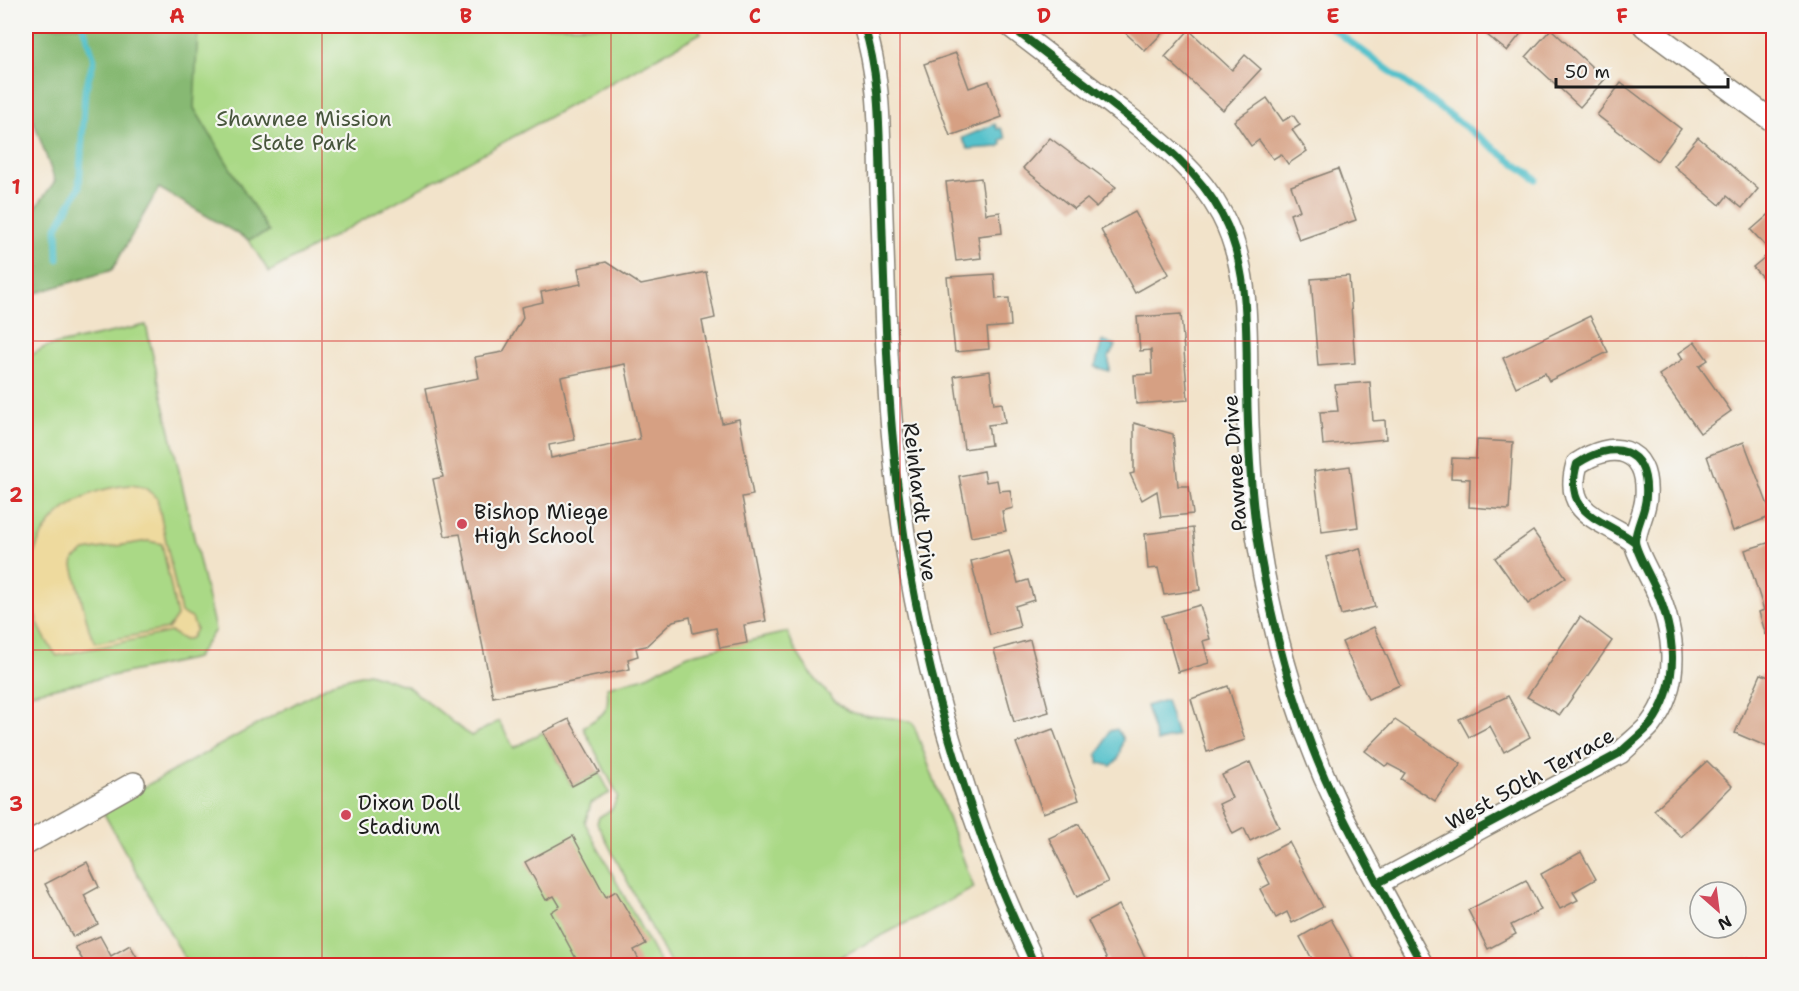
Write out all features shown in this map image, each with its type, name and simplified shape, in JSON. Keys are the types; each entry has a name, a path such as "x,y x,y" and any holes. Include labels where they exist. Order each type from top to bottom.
{"street":[{"name":"Reinhardt Drive","path":"864,26 873,54 879,116 886,348 892,432 907,556 937,694 966,791 994,870 1035,966"},
{"name":"Pawnee Drive","path":"1010,26 1163,144 1194,173 1214,200 1233,239 1241,268 1246,327 1248,448 1257,533 1270,607 1291,688 1309,739 1336,802 1422,966"},
{"path":"1644,26 1773,122"},
{"name":"West 50th Terrace","path":"1378,883 1620,753 1650,725 1665,698 1673,667 1670,625 1635,542"},
{"path":"26,844 134,783"}],"green space":[{"path":"26,26 194,26 198,28 194,108 269,232 248,240 159,188 112,270 26,296 26,221 55,181 34,122 26,110"},
{"name":"Shawnee Mission State Park","path":"111,26 697,26 701,33 269,272"},
{"path":"146,325 215,630 196,658 26,694 26,358 45,347"},
{"path":"788,632 806,666 825,691 845,709 861,715 913,723 974,888 825,965 671,965 597,823 599,817 612,809 618,796 583,727 604,712 607,687 645,677 688,655"},
{"name":"Dixon Doll Stadium","path":"369,673 407,686 471,736 499,721 514,748 543,732 572,786 599,772 610,793 591,803 585,823 661,965 188,965 102,810 336,681"}],"sand":[{"path":"132,485 145,488 157,498 181,613 192,618 196,629 191,638 184,640 171,632 57,656 40,628 31,599 30,571 37,545 51,522 72,504 99,491","holes":["148,541 162,544 177,616 168,629 95,643 89,629 73,566 74,559 85,551"]}],"water":[{"path":"995,124 997,129 1001,128 1006,138 1001,140 1002,144 999,147 968,149 962,138"},
{"path":"1102,341 1116,345 1109,356 1109,371 1095,367"},
{"path":"1166,700 1177,736 1157,742 1146,706"},
{"path":"1117,729 1123,739 1118,759 1111,766 1099,763 1097,755 1109,731"}],"building":[{"path":"1118,26 1162,26 1166,29 1145,51"},
{"path":"1476,26 1527,26 1507,51"},
{"path":"1551,29 1605,79 1580,107 1526,57"},
{"path":"1189,30 1232,70 1245,55 1261,69 1223,110 1165,57"},
{"path":"956,53 969,88 989,81 1002,117 950,136 924,64"},
{"path":"1621,83 1681,129 1657,161 1597,115"},
{"path":"1267,98 1283,121 1293,115 1300,125 1292,130 1307,151 1288,164 1281,154 1273,159 1259,140 1251,146 1234,121"},
{"path":"1698,137 1758,189 1742,208 1727,196 1720,205 1674,166"},
{"path":"1050,138 1116,187 1096,207 1087,199 1074,209 1023,168"},
{"path":"1338,169 1356,220 1299,240 1290,214 1300,210 1291,186"},
{"path":"981,178 986,214 1000,212 1002,233 978,236 981,258 956,261 946,182"},
{"path":"1774,210 1774,287 1772,288 1753,267 1771,252 1751,230"},
{"path":"1135,212 1169,274 1135,293 1101,230"},
{"name":"Bishop Miege High School","path":"606,262 641,285 706,272 715,318 702,321 722,423 739,419 753,495 742,497 766,621 744,625 747,643 720,648 716,628 693,633 690,617 673,621 646,646 636,648 638,656 628,659 630,669 493,697 460,534 445,536 433,479 443,477 425,389 479,378 475,357 503,352 523,318 521,307 543,302 541,292 581,284 578,268","holes":["625,364 640,439 551,458 549,445 575,440 561,377"]},
{"path":"994,274 996,299 1009,298 1011,326 987,328 989,349 955,352 947,277"},
{"path":"1349,276 1355,363 1318,366 1311,279"},
{"path":"1181,314 1188,400 1136,404 1134,375 1152,374 1151,350 1140,351 1137,317"},
{"path":"1590,316 1608,352 1549,381 1545,373 1516,387 1503,358"},
{"path":"1695,342 1708,360 1699,366 1731,411 1700,433 1659,375 1683,359 1679,353"},
{"path":"990,371 994,404 1002,403 1005,423 988,425 991,445 964,449 954,376"},
{"path":"1370,382 1373,421 1385,420 1386,439 1323,445 1320,412 1338,411 1335,385"},
{"path":"1134,423 1173,434 1178,486 1189,486 1193,514 1161,517 1157,491 1142,500 1130,474 1134,473"},
{"path":"1477,440 1513,442 1509,510 1469,507 1470,479 1451,478 1452,458 1476,459"},
{"path":"1744,442 1772,516 1733,531 1707,456"},
{"path":"1350,466 1358,527 1322,532 1314,471"},
{"path":"984,471 986,482 997,480 999,491 1010,490 1013,508 1002,511 1006,531 971,537 959,476"},
{"path":"1193,528 1200,590 1164,595 1158,568 1148,569 1145,534"},
{"path":"1533,531 1566,577 1528,604 1495,558"},
{"path":"1774,541 1774,632 1766,635 1759,612 1764,610 1745,550"},
{"path":"1360,548 1375,607 1341,615 1326,557"},
{"path":"1009,551 1018,583 1028,580 1034,600 1015,606 1020,627 990,635 971,561"},
{"path":"1200,605 1210,639 1203,641 1209,663 1178,672 1162,616"},
{"path":"1580,617 1612,641 1560,715 1527,697"},
{"path":"1374,627 1400,685 1368,699 1342,642"},
{"path":"1030,640 1049,712 1014,722 994,650"},
{"path":"1761,674 1774,679 1774,735 1768,747 1735,733"},
{"path":"1228,686 1245,740 1207,752 1191,699"},
{"path":"1508,696 1530,737 1504,752 1490,726 1469,737 1459,719"},
{"path":"569,719 599,772 572,786 543,732"},
{"path":"1395,720 1461,764 1435,801 1401,779 1405,773 1388,764 1385,766 1365,751"},
{"path":"1053,729 1079,800 1043,813 1016,743"},
{"path":"1707,761 1732,786 1681,837 1654,810"},
{"path":"1250,762 1279,827 1250,841 1244,828 1233,834 1219,804 1232,798 1222,775"},
{"path":"1079,824 1108,882 1077,897 1049,838"},
{"path":"573,836 606,897 616,891 646,944 634,950 642,966 580,966 551,912 560,906 554,896 546,900 525,862"},
{"path":"1289,842 1323,907 1292,923 1287,912 1276,918 1260,889 1270,884 1257,859"},
{"path":"1581,852 1596,879 1573,892 1578,900 1560,909 1541,874"},
{"path":"87,862 99,887 84,895 98,924 73,937 45,884"},
{"path":"1526,880 1541,910 1511,925 1516,934 1488,949 1468,910"},
{"path":"1119,905 1148,963 1143,966 1110,966 1088,921"},
{"path":"1331,919 1357,966 1316,966 1300,937"},
{"path":"100,936 111,956 130,945 142,966 86,966 75,947"},
{"path":"1748,957 1753,966 1731,966"}],"waterway":[{"path":"58,259 57,227 79,188 85,91 94,59 83,26"},
{"path":"1329,26 1536,179"}],"cycle path":[{"path":"864,26 874,66 878,106 886,340 892,430 905,542 915,598 940,707 956,761 998,880 1035,966"},
{"path":"1010,26 1140,126 1186,166 1211,197 1231,235 1238,256 1245,300 1249,444 1255,517 1263,569 1278,638 1297,706 1336,803 1423,966"},
{"path":"1378,883 1620,753 1650,725 1667,692 1672,657 1671,639 1662,604 1635,541 1646,502 1645,479 1635,458 1626,452 1615,450 1603,452 1590,456 1577,464 1574,481 1575,495 1580,505 1588,514 1635,542"}],"place":[{"name":"Bishop Miege High School","path":"462,524"},
{"name":"Dixon Doll Stadium","path":"346,815"}]}
